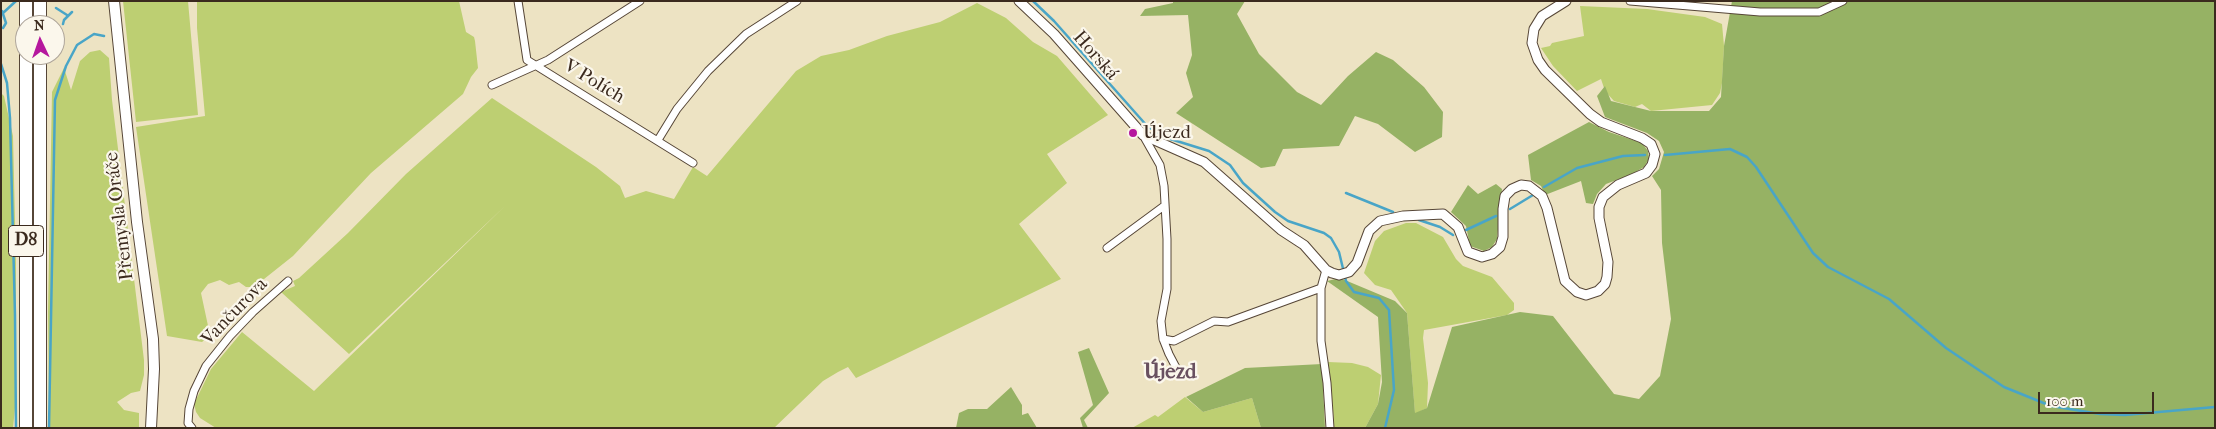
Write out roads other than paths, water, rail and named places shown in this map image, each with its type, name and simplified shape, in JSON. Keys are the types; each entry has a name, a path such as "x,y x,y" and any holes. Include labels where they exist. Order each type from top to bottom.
{"highway":[{"path":"26,1 26,15"},
{"path":"40,1 40,15"},
{"name":"D8","path":"26,65 26,428"},
{"name":"D8","path":"40,65 40,428"}],"main road":[{"name":"Přemysla Oráče","path":"114,1 137,222 153,338 154,369 151,428"}],"street":[{"name":"V Polích","path":"518,1 527,60 693,163"},
{"path":"492,85 534,64 548,60 640,1"},
{"path":"658,140 677,109 708,71 746,34 797,1"},
{"name":"Horská","path":"1020,1 1054,34 1143,135"},
{"path":"1143,135 1204,162 1281,230 1304,245 1326,270 1338,275 1349,272 1357,263 1369,231 1380,221 1403,216 1443,214 1458,228 1468,252 1482,257 1492,254 1500,247 1504,237 1503,209 1505,196 1512,189 1521,185 1529,186 1542,196 1547,208 1562,272 1571,288 1586,295 1598,291 1605,284 1607,277 1608,262 1599,218 1599,207 1603,197 1610,190 1646,173 1652,165 1655,154 1651,144 1642,138 1601,122 1590,114 1545,70 1538,60 1532,43 1534,29 1542,16 1566,1"},
{"path":"1630,1 1760,12 1819,12 1843,1"},
{"path":"1143,135 1160,165 1164,186 1167,289 1162,321 1163,339 1180,375"},
{"path":"1107,248 1164,206"},
{"path":"1326,270 1321,288 1322,340 1330,428"},
{"name":"Vančurova","path":"187,426 188,409 206,366 230,336 253,312 288,281"},
{"path":"1163,339 1174,341 1214,322 1228,322 1321,288"}],"waterway":[{"path":"3,13 16,1"},
{"path":"1033,1 1054,21 1148,127 1167,138 1209,151 1230,165 1243,183 1275,212 1288,221 1324,233 1331,238 1339,252 1346,281 1354,292 1379,298 1389,310 1394,390 1385,428"},
{"path":"56,8 67,15"},
{"path":"2,11 6,23 3,28"},
{"path":"65,19 72,12"},
{"path":"49,428 55,100 66,66 77,45 94,34 104,36"},
{"path":"1,64 7,83 10,118 16,428"},
{"path":"1665,155 1730,149 1747,157 1756,167 1813,253 1828,267 1889,299 1946,348 2004,387 2051,406 2100,414 2125,415 2215,407"},
{"path":"1544,187 1577,168 1623,156 1645,155"},
{"path":"1346,193 1393,212"},
{"path":"1510,209 1533,195"},
{"path":"1466,230 1496,216"},
{"path":"1419,220 1440,227 1453,235"}],"place":[{"name":"Újezd","path":"1133,133"}],"district":[{"name":"Újezd","path":"1170,373"}]}
